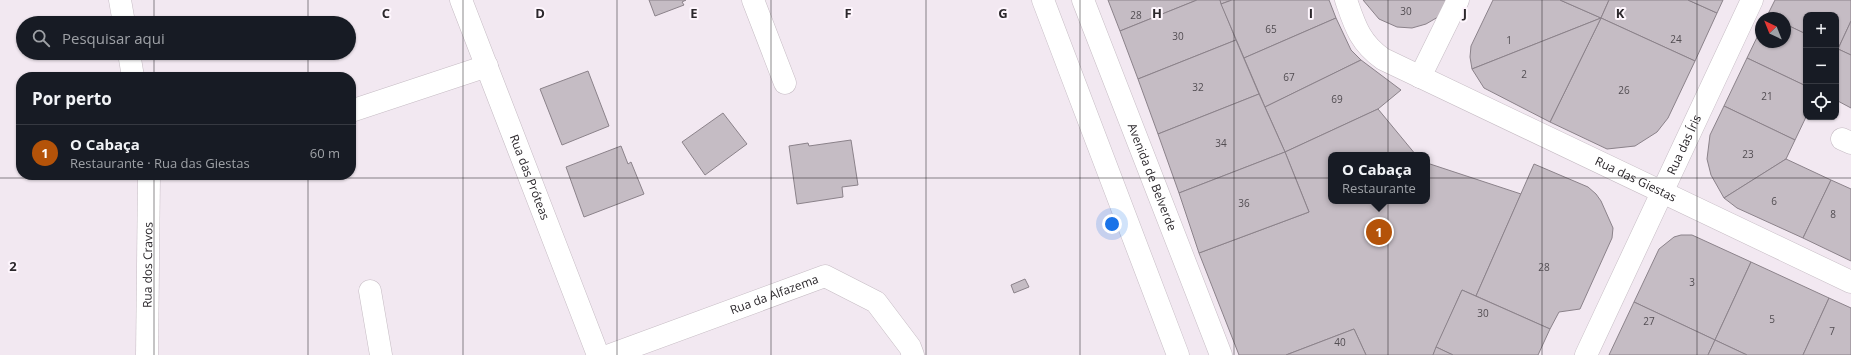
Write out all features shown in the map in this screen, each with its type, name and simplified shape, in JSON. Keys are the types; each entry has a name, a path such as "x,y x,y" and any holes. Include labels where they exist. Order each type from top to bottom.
{"street":[{"path":"120,0 123,16"},
{"name":"Rua das Próteas","path":"461,0 598,355"},
{"path":"753,0 785,83"},
{"path":"1042,0 1178,355"},
{"name":"Avenida de Belverde","path":"1082,0 1221,355"},
{"name":"Rua das Giestas","path":"1346,0 1355,27 1367,47 1383,59 1851,282"},
{"path":"1420,77 1458,0"},
{"name":"Rua das Íris","path":"1586,355 1752,0"},
{"path":"130,60 132,72"},
{"path":"356,109 487,66"},
{"name":"Rua dos Cravos","path":"147,355 153,180"},
{"name":"Rua da Alfazema","path":"610,355 825,276 876,302 910,348 913,355"},
{"path":"370,291 381,355"}],"building":[{"path":"649,0 686,0 682,2 684,5 655,16"},
{"path":"1108,0 1197,0 1120,31"},
{"path":"1197,0 1220,0 1236,40 1138,79 1120,31"},
{"path":"1220,0 1232,0 1221,4"},
{"path":"1232,0 1329,0 1336,18 1244,58 1221,4"},
{"path":"1363,0 1448,0 1438,17 1426,24 1412,28 1397,27 1379,19"},
{"path":"1493,0 1560,0 1601,18 1472,69 1470,57 1471,46"},
{"path":"1560,0 1609,0 1601,18"},
{"path":"1609,0 1688,0 1717,13 1695,61 1601,18"},
{"path":"1688,0 1723,0 1717,13"},
{"path":"1775,0 1851,0 1851,21 1839,47 1839,12 1803,12 1803,33 1791,27 1791,12 1769,12"},
{"path":"1336,18 1351,50 1361,60 1265,107 1244,58"},
{"path":"1601,18 1695,61 1668,118 1657,132 1635,146 1607,149 1550,122"},
{"path":"1601,18 1550,122 1484,88 1472,69"},
{"path":"1851,21 1851,55 1839,49"},
{"path":"1791,27 1803,33 1803,85 1747,58 1755,41 1755,48 1791,48"},
{"path":"1236,40 1259,94 1158,134 1138,79"},
{"path":"1839,49 1851,55 1851,108 1839,102"},
{"path":"1747,58 1803,85 1803,120 1805,120 1795,140 1724,106"},
{"path":"1361,60 1401,90 1378,109 1285,152 1265,107"},
{"path":"588,71 609,126 562,145 540,89"},
{"path":"1259,94 1285,152 1179,193 1158,134"},
{"path":"1724,106 1795,140 1786,159 1724,198 1711,175 1707,159 1710,135"},
{"path":"1378,109 1414,152 1328,152 1328,204 1430,204 1430,164 1521,194 1476,296 1462,290 1433,355 1366,355 1354,329 1286,355 1239,355 1199,253 1309,212 1285,152"},
{"path":"723,113 747,144 705,175 682,142"},
{"path":"851,140 858,185 842,187 843,197 797,204 789,146 808,143 809,146"},
{"path":"621,146 628,164 631,162 644,194 584,217 566,167"},
{"path":"1285,152 1309,212 1199,253 1179,193"},
{"path":"1786,159 1831,180 1803,238 1737,208 1724,198"},
{"path":"1534,164 1588,187 1601,201 1613,228 1612,238 1580,309 1559,312 1550,329 1476,296"},
{"path":"1831,180 1851,189 1851,261 1803,238"},
{"path":"1681,235 1692,235 1751,262 1715,340 1634,302 1659,249 1674,237"},
{"path":"1751,262 1829,298 1803,355 1747,355 1715,340"},
{"path":"1025,279 1029,287 1014,293 1011,285"},
{"path":"1462,290 1550,329 1538,355 1453,355 1436,347"},
{"path":"1829,298 1851,308 1851,355 1803,355"},
{"path":"1634,302 1715,340 1708,355 1609,355"},
{"path":"1354,329 1366,355 1286,355"},
{"path":"1715,340 1747,355 1708,355"},
{"path":"1436,347 1453,355 1433,355"}],"place":[{"name":"O Cabaça","path":"1379,232"}]}
